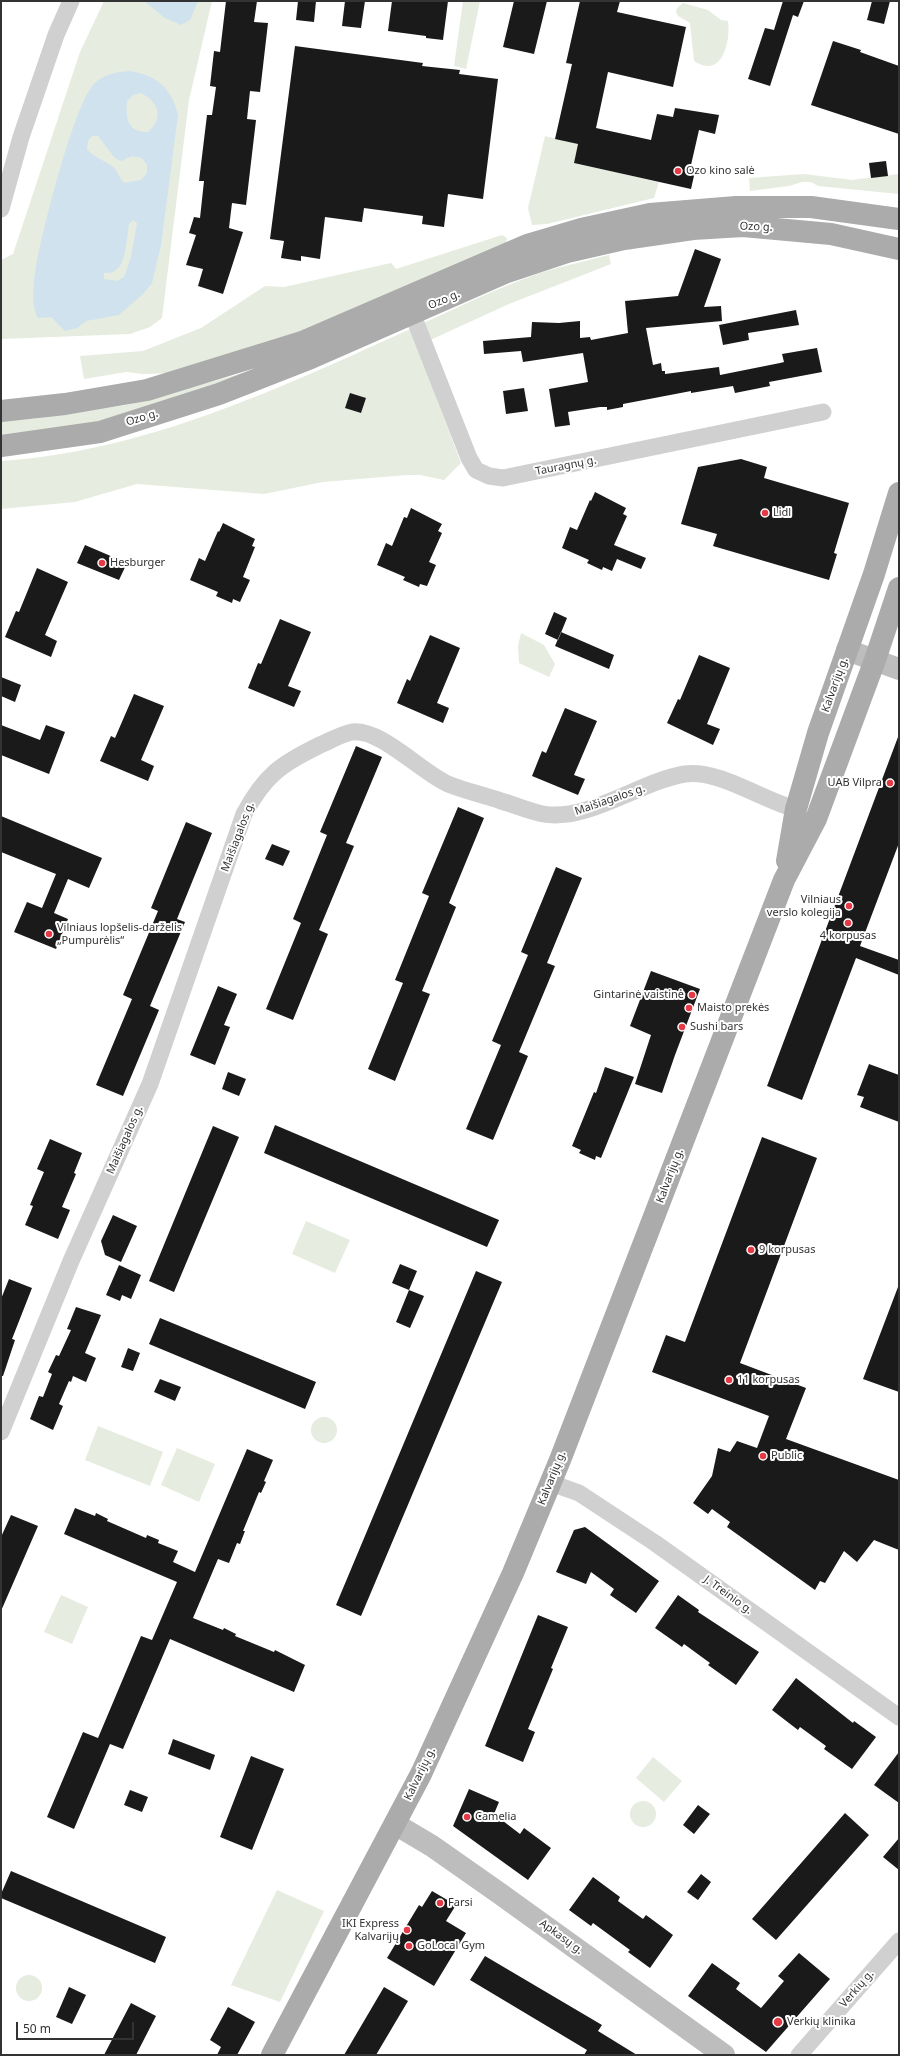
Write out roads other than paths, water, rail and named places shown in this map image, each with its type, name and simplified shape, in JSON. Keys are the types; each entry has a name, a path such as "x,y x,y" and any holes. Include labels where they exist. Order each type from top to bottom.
{"main road":[{"name":"Ozo g.","path":"1,411 65,404 147,390 302,342 527,245 581,229 650,214 736,207 811,207 899,219"},
{"name":"Ozo g.","path":"1,446 100,432 219,394 311,358 507,272 567,252 653,233 743,226 775,228 831,234 899,249"},
{"name":"Kalvarijų g.","path":"784,880 796,809 818,733 899,493"},
{"name":"Kalvarijų g.","path":"272,2055 395,1824 465,1679 551,1483 784,880 816,819 875,660 899,588"},
{"path":"847,650 899,669"},
{"name":"Apkasų g.","path":"395,1824 432,1846 724,2055"}],"street":[{"path":"1,209 21,137 56,35 71,1"},
{"name":"Tauragnų g.","path":"412,313 469,458 476,470 489,476 503,478 559,468 823,412"},
{"name":"Maišiagalos g.","path":"1,1432 72,1261 150,1084 244,814 263,782 275,771 293,758 336,738 350,732 363,731 375,736 434,776 449,784 542,814 564,814 603,804 685,774 714,776 770,800 796,809"},
{"name":"J. Treinio g.","path":"551,1483 580,1493 655,1543 899,1717"},
{"name":"Verkių g.","path":"799,2055 899,1941"}],"water":[{"path":"144,1 198,1 190,20 181,25 165,18"},
{"path":"130,71 148,76 162,84 171,97 178,115 161,245 152,283 143,294 119,315 86,321 77,328 65,331 51,317 38,318 33,298 40,245 52,197 69,141 86,96 94,84 102,78 110,74","holes":["141,93 152,101 158,116 153,127 148,132 136,130 127,119 127,101 133,95","92,136 98,136 115,158 121,161 132,156 142,158 147,165 147,173 141,180 124,183 113,167 93,155 87,149 88,141","133,220 137,223 131,257 124,277 117,281 104,279 104,273 115,271 122,262 126,249 129,224"]}],"place":[{"name":"Ozo kino salė","path":"678,171"},
{"name":"Lidl","path":"765,513"},
{"name":"Hesburger","path":"102,563"},
{"name":"UAB Vilpra","path":"890,783"},
{"name":"Vilniaus verslo kolegija","path":"849,906"},
{"name":"4 korpusas","path":"848,923"},
{"name":"Vilniaus lopšelis-darželis „Pumpurėlis“","path":"49,934"},
{"name":"Gintarinė vaistinė","path":"692,995"},
{"name":"Maisto prekės","path":"689,1008"},
{"name":"Sushi bars","path":"682,1027"},
{"name":"9 korpusas","path":"751,1250"},
{"name":"11 korpusas","path":"729,1380"},
{"name":"Public","path":"763,1456"},
{"name":"Camelia","path":"467,1817"},
{"name":"Farsi","path":"440,1903"},
{"name":"IKI Express Kalvarijų","path":"407,1930"},
{"name":"GoLocal Gym","path":"409,1946"},
{"name":"Verkių klinika","path":"778,2022"}]}
